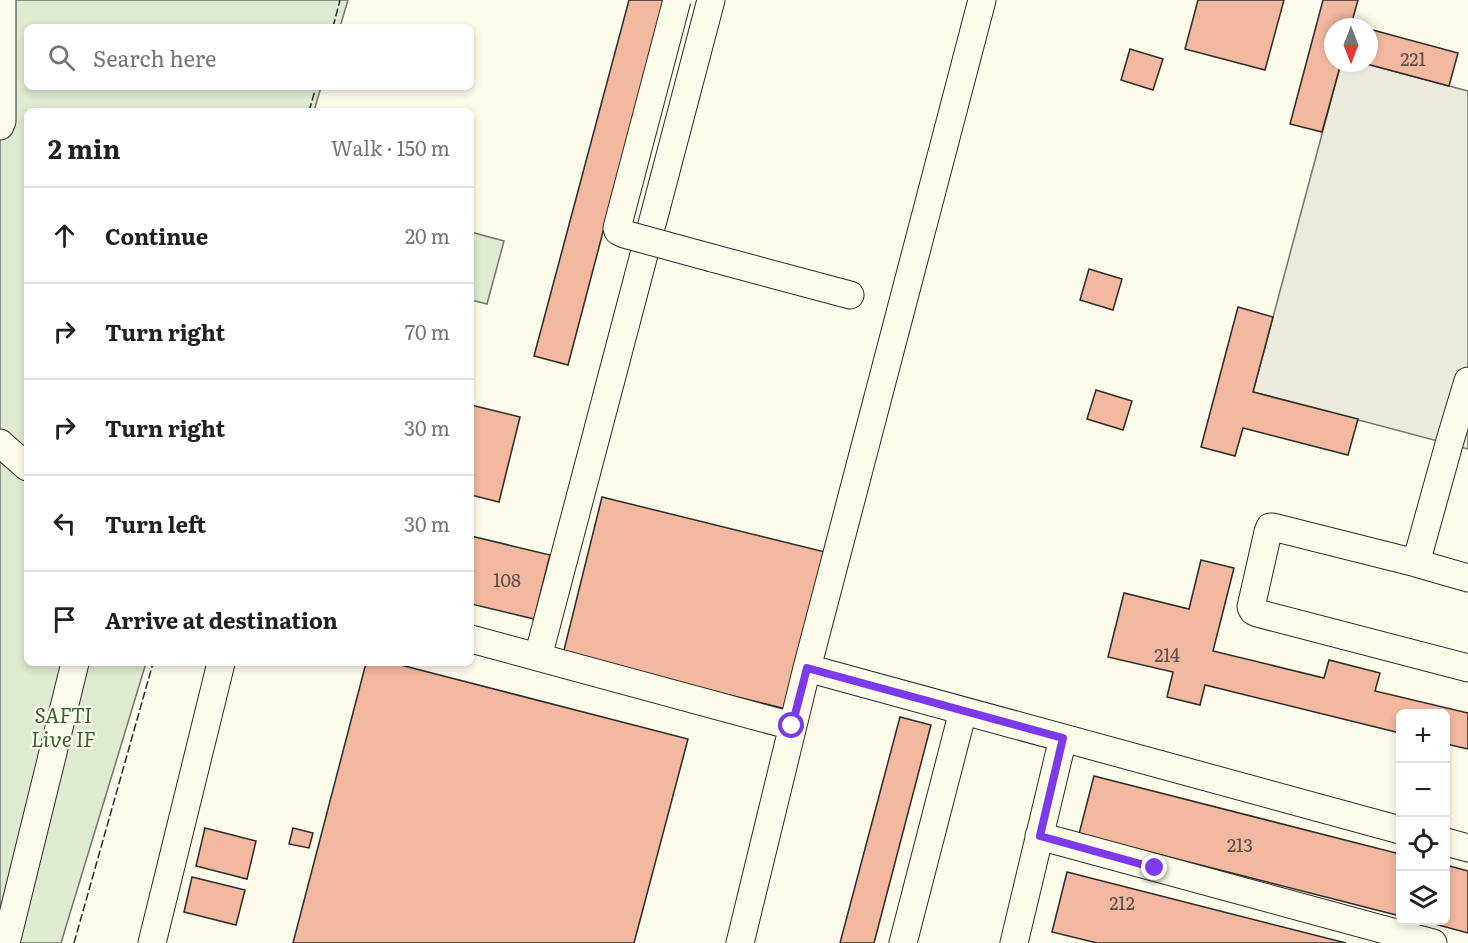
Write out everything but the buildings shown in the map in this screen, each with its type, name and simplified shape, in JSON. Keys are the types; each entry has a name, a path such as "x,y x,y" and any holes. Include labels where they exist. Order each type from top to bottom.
{"lane":[{"path":"0,126 2,121 2,0"},
{"path":"677,0 618,231 850,296"},
{"path":"538,657 711,0"},
{"path":"740,943 792,726 982,0"},
{"path":"1416,563 1468,381"},
{"path":"0,443 24,464"},
{"path":"1468,578 1273,526 1268,532 1251,609 1257,613 1468,668"},
{"path":"474,640 792,726"},
{"path":"6,943 74,666"},
{"path":"152,943 220,666"},
{"path":"807,668 1396,829"},
{"path":"903,943 963,711"},
{"path":"1021,941 1040,836 1063,738"},
{"path":"1040,836 1433,943"},
{"path":"1450,843 1468,848"}],"green space":[{"name":"SAFTI Live IF","path":"0,0 348,0 341,24 24,24 24,90 320,90 315,108 24,108 24,666 145,666 61,943 0,943"},
{"path":"474,233 504,241 487,304 474,301"}],"shaded area":[{"path":"1378,67 1468,91 1468,449 1253,392 1339,72 1378,72"}],"fence":[{"path":"334,24 340,0"},
{"path":"310,108 315,90"},
{"path":"74,943 152,666"}],"route":[{"path":"792,726 807,668 1063,738 1040,836 1155,868"}]}
